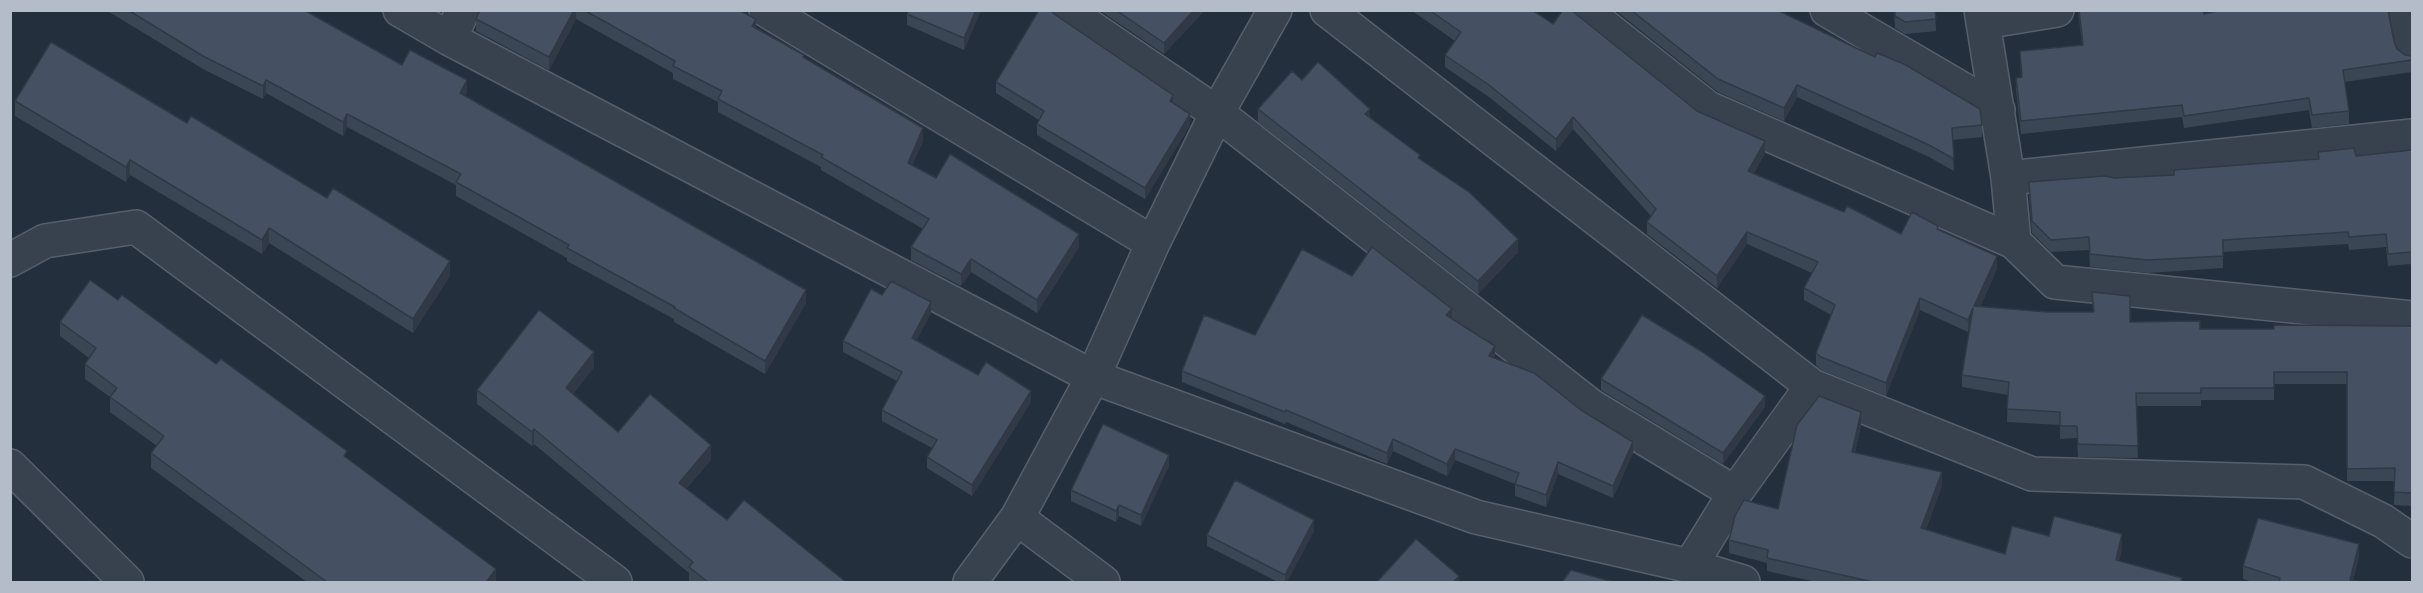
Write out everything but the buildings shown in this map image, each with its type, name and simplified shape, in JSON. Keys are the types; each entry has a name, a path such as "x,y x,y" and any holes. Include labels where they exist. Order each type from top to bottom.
{"street":[{"path":"400,10 456,25 1094,376 1476,518 1690,566 1743,582"},
{"path":"766,10 1153,243"},
{"path":"1065,10 1217,113 1591,406 1735,493"},
{"path":"969,582 1017,518 1094,376 1153,243 1217,113 1275,10"},
{"path":"1327,10 1812,386 2032,474 2304,482 2383,521 2412,541"},
{"path":"1584,10 1708,108 2014,242 2055,282 2412,318"},
{"path":"1827,10 1998,110"},
{"path":"2014,242 2008,178 1982,16 2056,10"},
{"path":"2405,10 2412,50"},
{"path":"2008,178 2412,136"},
{"path":"10,260 45,241 136,227 615,582"},
{"path":"1690,566 1735,493 1812,386"},
{"path":"10,466 127,582"},
{"path":"1017,518 1103,582"}]}
